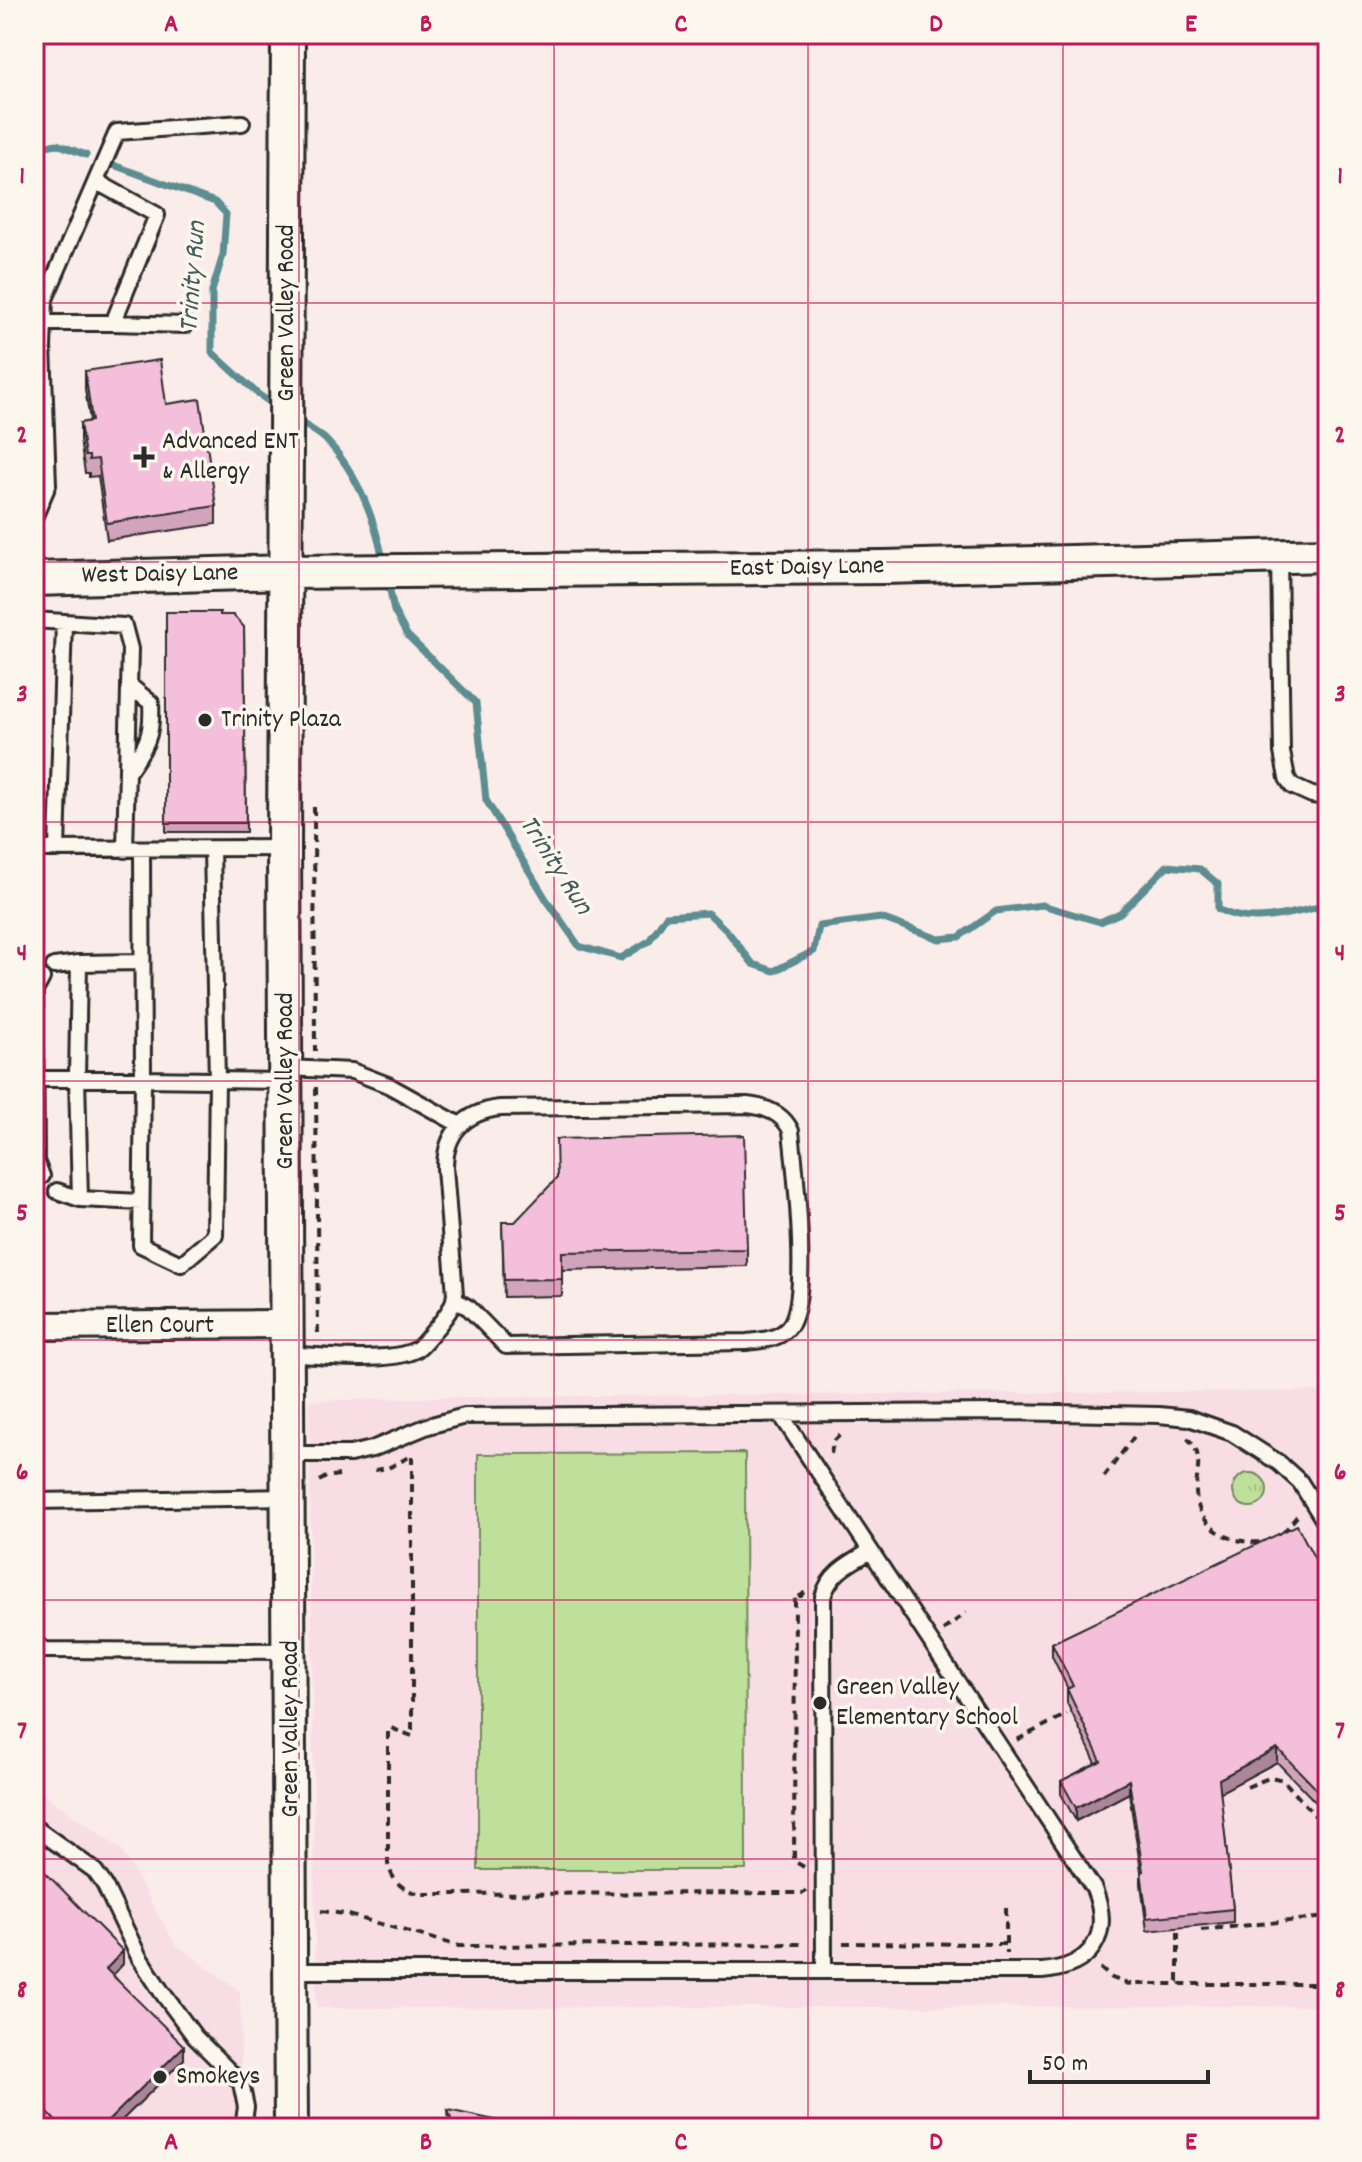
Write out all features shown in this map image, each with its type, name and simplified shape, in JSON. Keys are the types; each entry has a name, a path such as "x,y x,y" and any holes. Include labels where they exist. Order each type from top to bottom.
{"street":[{"name":"Green Valley Road","path":"288,34 284,848 296,1073 297,1345 289,1454 291,2128"},
{"name":"East Daisy Lane","path":"286,572 884,567 1328,555"},
{"name":"West Daisy Lane","path":"34,579 286,572"},
{"name":"Ellen Court","path":"34,1326 297,1345"}],"lane":[{"path":"34,518 48,485 45,299 117,132 242,123"},
{"path":"97,182 157,215 113,323"},
{"path":"44,323 186,325"},
{"path":"1279,556 1284,767 1292,786 1312,795 1328,797"},
{"path":"34,620 124,626 130,649 125,850"},
{"path":"57,849 64,622"},
{"path":"127,773 147,745 152,727 151,703 129,685"},
{"path":"34,849 284,848"},
{"path":"142,849 141,1245 181,1264 215,1235 217,1080 212,849"},
{"path":"54,966 141,962"},
{"path":"79,963 77,1078 80,1199"},
{"path":"42,978 35,991 36,1161 42,1176"},
{"path":"36,1079 217,1080 352,1071 388,1085 460,1125"},
{"path":"297,1345 403,1354 417,1349 452,1308 455,1300 445,1158 450,1139 460,1125 479,1112 500,1108 747,1105 768,1109 783,1118 791,1131 799,1281 797,1308 790,1326 775,1338 747,1342 506,1346 463,1302 455,1300"},
{"path":"57,1191 80,1199 141,1202"},
{"path":"289,1454 350,1454 465,1416 1002,1412 1159,1415 1189,1418 1232,1433 1279,1463 1300,1482 1328,1527"},
{"path":"292,1971 1052,1970 1077,1963 1088,1953 1101,1922 1094,1889 781,1415"},
{"path":"34,1501 290,1497"},
{"path":"824,1971 823,1597 830,1580 840,1570 869,1552"},
{"path":"34,1641 44,1650 290,1651"},
{"path":"34,1827 94,1870 104,1884 139,1957 161,1991 195,2037 241,2083 246,2107 243,2128"}],"path":[{"path":"297,1345 296,1073 314,800"},
{"path":"1104,1477 1140,1429 1127,1429"},
{"path":"832,1461 833,1442 839,1434 851,1431"},
{"path":"1180,1434 1196,1450 1199,1459 1196,1491 1199,1507 1208,1523 1218,1532 1242,1543 1263,1542 1280,1535 1299,1513"},
{"path":"364,1471 388,1468 421,1451"},
{"path":"412,1456 412,1736 391,1728 388,1730 388,1864 396,1882 407,1891 425,1894 803,1893 806,1886"},
{"path":"319,1481 340,1475"},
{"path":"806,1871 804,1866 794,1861 795,1596 803,1594 807,1585"},
{"path":"943,1630 966,1613"},
{"path":"937,1620 949,1638"},
{"path":"1017,1740 1067,1714"},
{"path":"1247,1787 1271,1777 1283,1780 1328,1830"},
{"path":"1006,1908 1006,1971"},
{"path":"321,1911 345,1914 459,1946 1006,1944"},
{"path":"1201,1930 1328,1917"},
{"path":"1178,1932 1178,1984"},
{"path":"1104,1961 1096,1968 1124,1984 1328,1984"}],"shaded area":[{"name":"Green Valley Elementary School","path":"1328,1391 1328,2006 316,2008 309,1401 446,1397"},
{"path":"34,1787 121,1849 175,1944 240,1991 242,2128 34,2128"}],"green space":[{"path":"745,1453 746,1870 478,1870 478,1454"},
{"path":"1250,1473 1262,1478 1267,1490 1262,1502 1250,1507 1238,1502 1233,1490 1238,1478"}],"building":[{"name":"Advanced ENT & Allergy","path":"160,360 166,404 200,399 216,506 107,523 98,459 89,460 89,456 85,456 80,423 92,421 85,371"},
{"name":"Trinity Plaza","path":"166,612 220,612 220,615 233,615 244,627 246,823 166,823"},
{"path":"744,1135 747,1249 562,1252 562,1279 504,1280 502,1222 515,1222 557,1178 556,1139"},
{"path":"1297,1525 1328,1584 1328,1801 1277,1748 1219,1779 1233,1909 1147,1918 1129,1780 1076,1808 1061,1781 1101,1761 1067,1689 1073,1686 1052,1643"},
{"path":"34,1861 123,1951 106,1969 184,2046 101,2128 62,2128 34,2098"},
{"path":"448,2110 504,2122 501,2128 454,2128"}],"waterway":[{"name":"Trinity Run","path":"34,148 57,144 86,155"},
{"name":"Trinity Run","path":"105,162 215,202 226,214 223,255 212,291 212,352 275,406"},
{"name":"Trinity Run","path":"296,419 326,440 347,467 370,514 384,564"},
{"name":"Trinity Run","path":"388,580 394,611 407,635 476,703 486,800 546,899 579,946 621,958 649,941 666,916 708,913 728,932 753,964 774,971 814,951 819,926 881,918 939,939 959,937 996,911 1042,905 1100,922 1120,913 1167,866 1200,869 1218,884 1218,909 1231,915 1272,917 1328,905"}],"place":[{"name":"Advanced ENT & Allergy","path":"144,457"},
{"name":"Trinity Plaza","path":"205,720"},
{"name":"Green Valley Elementary School","path":"820,1703"},
{"name":"Smokeys","path":"160,2077"}]}
